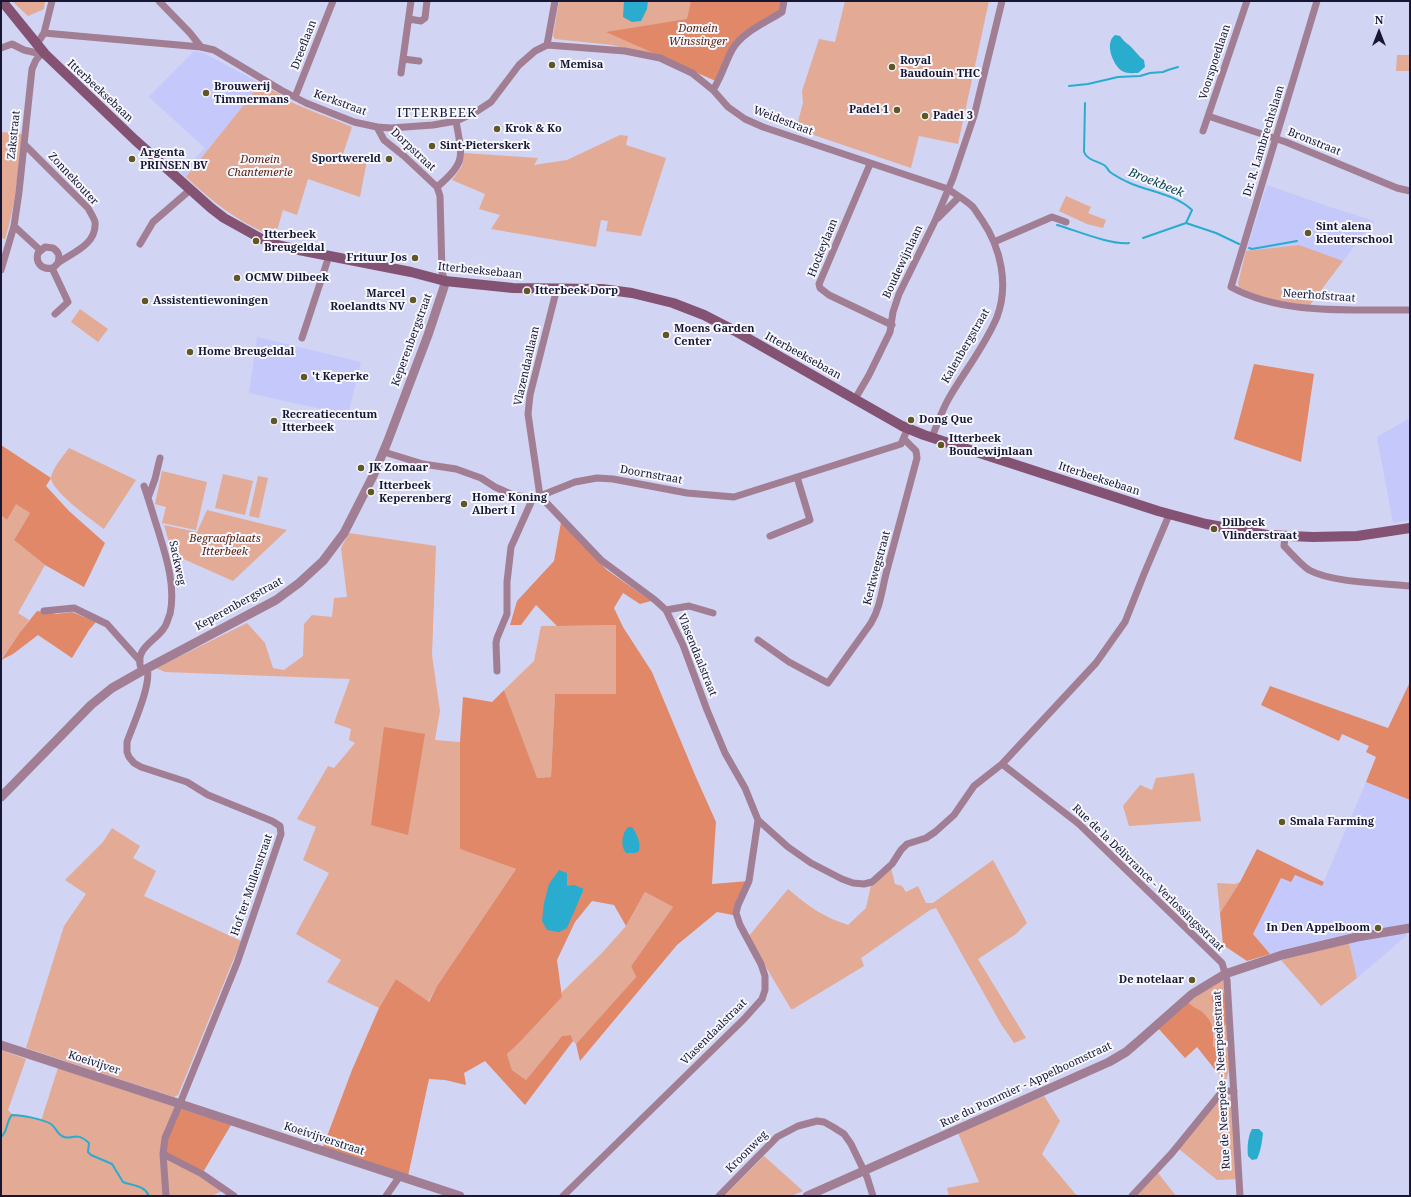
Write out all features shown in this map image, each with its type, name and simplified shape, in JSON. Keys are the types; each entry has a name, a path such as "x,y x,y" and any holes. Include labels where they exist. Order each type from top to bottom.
{"main road":[{"name":"Itterbeeksebaan","path":"2,1 40,50 190,190 224,218 274,244 410,272 445,281 513,288 602,289 632,293 673,304 704,315 735,331 908,428 1170,515 1206,524 1267,535 1312,538 1357,536 1410,528"}],"street":[{"path":"1,48 12,44 24,50 40,50 52,1"},
{"path":"159,1 201,47"},
{"name":"Dreeflaan","path":"295,97 333,1"},
{"path":"401,73 411,1"},
{"path":"409,20 421,21 425,18 427,1"},
{"path":"547,45 556,1"},
{"path":"713,90 718,84 732,50 742,37 782,12 784,1"},
{"path":"948,189 974,116 1002,1"},
{"name":"Voorspoedlaan","path":"1203,130 1247,1"},
{"name":"Dr. R. Lambrechtslaan","path":"1231,287 1317,1"},
{"name":"Kerkstraat","path":"44,33 201,47 214,50 295,97 349,120 377,127 413,127 456,121 482,109 490,102 519,65 535,51 547,45"},
{"name":"Weidestraat","path":"547,45 625,51 660,58 692,73 713,90 728,106 745,119 763,127 870,164 948,189"},
{"name":"Zakstraat","path":"1,270 14,226 25,145 32,69 40,50"},
{"path":"403,59 419,61"},
{"name":"Bronstraat","path":"1208,116 1276,138 1397,188 1410,191"},
{"name":"Dorpstraat","path":"437,187 460,164 460,147 456,121"},
{"name":"Dorpstraat","path":"377,127 384,140 409,160 437,187 440,196 442,272 445,281"},
{"name":"Zonnekouter","path":"25,145 88,208 95,221 94,235 69,257 55,266"},
{"name":"Hockeylaan","path":"870,164 825,270 820,288 829,295 892,325"},
{"name":"Kalenbergstraat","path":"932,437 948,400 988,334 999,311 1002,293 1002,270 994,242 985,224 973,207 948,189"},
{"name":"Boudewijnlaan","path":"855,399 869,375 890,332 893,312 899,294 935,221 948,189"},
{"path":"140,244 153,222 190,190"},
{"name":"Boudewijnlaan","path":"935,221 959,197"},
{"path":"994,242 1052,217 1066,222"},
{"path":"14,226 40,250"},
{"path":"55,266 43,268 40,266 37,257 40,250 45,247 57,250 59,258 55,266 68,302 55,314"},
{"path":"302,338 329,256"},
{"name":"Keperenbergstraat","path":"1,796 91,705 112,688 143,667 276,600 299,583 323,561 344,533 384,452 428,335 445,281"},
{"name":"Neerhofstraat","path":"1231,287 1255,298 1273,303 1298,307 1314,309 1410,310"},
{"name":"Vlazendaallaan","path":"537,497 528,414 530,395 557,288"},
{"path":"904,439 908,428"},
{"name":"Doornstraat","path":"537,497 575,482 597,478 687,493 734,497 901,444 904,439"},
{"name":"Kerkwegstraat","path":"758,640 789,662 828,683 871,623 881,600 885,578 917,458 916,451 904,439"},
{"path":"384,452 423,464 456,469 481,478 513,495 537,497 511,547 507,582 507,614 496,643 497,671"},
{"path":"148,498 155,479 160,458"},
{"path":"770,536 810,520 797,477"},
{"name":"Sackweg","path":"143,667 141,653 164,629 172,602 172,588 168,568 144,486"},
{"name":"Vlasendaalstraat","path":"537,497 601,560 655,600 666,610 683,645 707,710 725,752 745,788 761,822 749,881 738,904 736,913 740,926 762,964 765,976 765,990 762,999 744,1019 563,1196"},
{"path":"761,822 788,847 829,873 853,883 864,884 872,882 892,864 907,844 926,838 947,823 974,786 1002,764 1096,663 1125,622 1170,515"},
{"path":"1285,536 1284,546 1303,566 1317,574 1334,579 1410,586"},
{"path":"666,610 689,606 713,613"},
{"path":"44,611 74,608 107,624 143,667"},
{"name":"Hof ter Mullenstraat","path":"143,667 148,672 148,683 127,742 127,752 131,760 141,767 187,782 208,795 272,821 280,826 281,830 237,963 165,1138 163,1154 166,1196"},
{"name":"Rue de la Délivrance - Verlossingsstraat","path":"1002,764 1079,824 1222,963"},
{"name":"Rue du Pommier - Appelboomstraat","path":"807,1196 1109,1062 1126,1052 1192,994 1225,974 1282,955 1357,937 1410,928"},
{"name":"Rue de Neerpede - Neerpedestraat","path":"1222,963 1227,980 1240,1196"},
{"name":"Koeivijver","path":"1,1045 180,1104"},
{"path":"1132,1196 1172,1153 1220,1094 1226,1091 1234,1091"},
{"name":"Koeivijverstraat","path":"180,1104 460,1196"},
{"name":"Kroonweg","path":"719,1196 777,1137 798,1126 818,1121 824,1122 844,1134 851,1144 864,1171"},
{"path":"163,1154 202,1174 234,1196"},
{"path":"864,1171 873,1196"},
{"path":"386,1196 400,1176"}],"shaded area":[{"path":"624,1 648,1 647,9 641,21 632,22 623,17"},
{"path":"1115,35 1120,36 1144,60 1145,67 1138,73 1124,72 1116,64 1110,48 1110,43"},
{"path":"194,51 203,53 258,82 251,96 186,177 181,173 205,148 149,97"},
{"name":"Sint alena kleuterschool","path":"1267,185 1374,221 1343,261 1299,245 1246,251"},
{"name":"'t Keperke","path":"257,337 361,362 348,415 249,393"},
{"path":"1410,418 1410,520 1393,523 1377,437"},
{"path":"1366,782 1410,800 1410,925 1408,926 1406,936 1357,978 1349,943 1345,936 1270,954 1253,934 1281,878 1295,875 1322,886"},
{"path":"628,827 632,827 639,842 639,851 635,853 626,853 623,847 623,836"},
{"path":"559,870 567,873 567,886 574,885 584,889 567,928 559,932 547,930 542,921 544,903 549,884"},
{"path":"1252,1129 1259,1129 1263,1133 1257,1159 1252,1160 1248,1156 1248,1149"}],"green space":[{"path":"12,1 45,1 44,9 28,16"},
{"name":"Domein Winssinger","path":"559,1 782,1 738,37 716,81 657,56 612,45 555,39 553,36"},
{"path":"691,1 782,1 780,10 738,37 716,81 606,32 687,19"},
{"name":"Royal Baudouin THC","path":"845,1 989,1 958,144 919,136 911,168 796,129 803,103 802,91 819,39 835,42"},
{"path":"1397,55 1410,55 1410,71 1396,71"},
{"name":"Domein Chantemerle","path":"258,82 293,103 352,127 343,154 367,160 360,197 308,179 297,215 283,210 275,237 238,219 207,196 186,177 251,96"},
{"path":"1,132 22,134 14,200 5,239 1,238"},
{"path":"620,135 628,136 626,145 666,158 641,236 606,231 608,221 601,220 596,247 491,229 500,215 479,209 485,194 452,180 462,166 464,153 538,158 534,165 567,160"},
{"path":"1066,196 1091,207 1088,213 1106,220 1103,228 1087,224 1059,211"},
{"path":"1299,245 1343,261 1310,305 1274,301 1263,298 1239,287 1238,283 1246,251"},
{"path":"80,309 108,329 98,342 71,322"},
{"path":"1254,364 1314,374 1301,462 1234,439"},
{"path":"1,445 51,478 46,486 69,511 105,543 84,587 45,565 14,540 30,513 16,504 7,520 1,515"},
{"path":"69,448 136,480 104,529 64,497 53,483 51,477 54,470 58,462"},
{"path":"162,471 207,482 196,530 162,523 166,507 155,504"},
{"path":"223,474 253,481 245,515 215,508"},
{"path":"258,476 268,478 259,518 249,516"},
{"path":"16,503 30,513 14,540 45,565 18,613 29,620 1,659 1,515 7,520"},
{"name":"Begraafplaats Itterbeek","path":"207,510 287,530 233,581 179,557 175,563 164,525 197,532"},
{"path":"561,522 607,570 651,601 640,604 623,593 614,608 623,627 652,672 716,822 712,884 749,881 733,915 717,912 677,945 580,1061 576,1044 636,977 631,966 673,907 645,892 626,926 614,905 592,901 575,922 557,960 562,997 507,1054 512,1070 526,1080 562,1036 571,1035 573,1041 525,1105 485,1061 464,1073 466,1085 445,1080 429,1079 408,1176 323,1147 352,1070 379,1008 396,979 429,1002 437,986 516,869 460,849 460,742 463,697 492,702 504,690 537,778 551,777 555,694 616,694 616,625 557,626 536,605 521,625 510,625 517,601 554,561","holes":["567,879 567,886 584,889 579,900 549,884"]},
{"path":"349,533 436,546 432,655 440,711 435,740 460,742 460,849 516,869 437,986 428,1002 396,979 379,1008 327,982 341,960 296,934 329,873 303,860 316,827 297,819 328,766 334,768 355,743 349,740 351,729 334,723 350,679 165,672 156,668 247,623 265,643 273,668 284,670 303,656 304,624 312,615 332,617 334,598 347,597 341,548"},
{"path":"37,611 56,614 72,612 96,622 89,630 72,658 38,635 13,654 1,660 21,631"},
{"path":"616,625 616,694 555,694 551,777 536,778 504,690 534,661 541,626"},
{"path":"1409,684 1410,800 1366,782 1376,757 1366,752 1369,746 1342,734 1339,741 1261,705 1270,686 1388,728"},
{"path":"384,727 425,734 408,835 371,825"},
{"path":"1194,773 1201,821 1129,826 1123,806 1140,785 1152,790 1156,778"},
{"path":"112,828 140,846 133,858 156,871 144,896 241,941 178,1095 174,1097 26,1048 64,926 86,894 65,880 103,842"},
{"path":"1257,849 1324,882 1322,886 1295,875 1291,882 1281,878 1253,934 1270,954 1247,961 1223,945 1220,913 1240,882"},
{"path":"993,860 1027,923 1016,934 978,959 1026,1038 1014,1043 1001,1024 936,908 930,910 861,958 864,966 793,1009 791,1009 748,937 788,889 816,910 848,925 866,908 871,885 891,868 895,884 902,886 906,892 918,886 926,903 933,903"},
{"path":"1240,882 1220,913 1217,883 1235,884"},
{"path":"645,892 673,907 631,966 636,977 576,1044 571,1035 562,1036 526,1080 512,1070 507,1054 562,997 562,992 601,954 626,926"},
{"path":"1349,943 1357,978 1321,1006 1281,960"},
{"path":"1219,980 1224,981 1226,995 1211,998 1218,1020 1222,1027 1228,1023 1230,1060 1228,1075 1225,1082 1216,1071 1225,1068 1213,1046 1215,1034 1200,1011 1192,1007 1188,1002"},
{"path":"1218,990 1226,995 1228,1023 1222,1027 1211,998"},
{"path":"1188,1002 1201,1011 1211,1023 1214,1036 1213,1046 1227,1058 1225,1068 1216,1071 1197,1047 1185,1058 1158,1028"},
{"path":"1,1050 26,1059 8,1110 12,1114 41,1121 58,1068 178,1108 165,1138 225,1190 211,1196 1,1196"},
{"path":"1224,1095 1232,1099 1237,1179 1217,1180 1179,1149 1218,1100"},
{"path":"1044,1096 1060,1121 1042,1154 1077,1196 949,1196 947,1188 979,1182 958,1133"},
{"path":"178,1108 231,1125 202,1174 163,1154"},
{"path":"764,1156 803,1191 791,1196 724,1196"},
{"path":"1158,1173 1176,1196 1137,1196"}],"waterway":[{"name":"Broekbeek","path":"1069,86 1088,84 1118,77 1140,76 1150,73 1163,72 1178,67"},
{"name":"Broekbeek","path":"1085,103 1085,155 1090,159 1104,165 1115,176 1140,187 1164,194 1186,205 1192,210 1186,223"},
{"name":"Broekbeek","path":"1143,238 1186,223 1216,233 1239,244"},
{"name":"Broekbeek","path":"1057,225 1103,240 1129,243"},
{"name":"Broekbeek","path":"1249,248 1252,249 1297,241"},
{"path":"1,1137 5,1132 12,1115 47,1122 53,1125 58,1133 64,1137 81,1137 85,1139 89,1143 88,1152 91,1155 112,1164 123,1182 138,1186 147,1192 149,1196"}],"place":[{"name":"Memisa","path":"552,65"},
{"name":"Royal Baudouin THC","path":"892,67"},
{"name":"Brouwerij Timmermans","path":"206,93"},
{"name":"Padel 1","path":"897,110"},
{"name":"Padel 3","path":"925,116"},
{"name":"Krok & Ko","path":"497,129"},
{"name":"Sint-Pieterskerk","path":"432,146"},
{"name":"Argenta PRINSEN BV","path":"132,159"},
{"name":"Sportwereld","path":"389,159"},
{"name":"Sint alena kleuterschool","path":"1308,233"},
{"name":"Itterbeek Breugeldal","path":"256,241"},
{"name":"Frituur Jos","path":"415,258"},
{"name":"OCMW Dilbeek","path":"237,278"},
{"name":"Itterbeek Dorp","path":"527,291"},
{"name":"Marcel Roelandts NV","path":"413,300"},
{"name":"Assistentiewoningen","path":"145,301"},
{"name":"Moens Garden Center","path":"666,335"},
{"name":"Home Breugeldal","path":"190,352"},
{"name":"'t Keperke","path":"304,377"},
{"name":"Dong Que","path":"911,420"},
{"name":"Recreatiecentum Itterbeek","path":"274,421"},
{"name":"Itterbeek Boudewijnlaan","path":"941,445"},
{"name":"JK Zomaar","path":"361,468"},
{"name":"Itterbeek Keperenberg","path":"371,492"},
{"name":"Home Koning Albert I","path":"464,504"},
{"name":"Dilbeek Vlinderstraat","path":"1214,529"},
{"name":"Smala Farming","path":"1282,822"},
{"name":"In Den Appelboom","path":"1378,928"},
{"name":"De notelaar","path":"1192,980"}],"district":[{"name":"ITTERBEEK","path":"437,113"}]}
